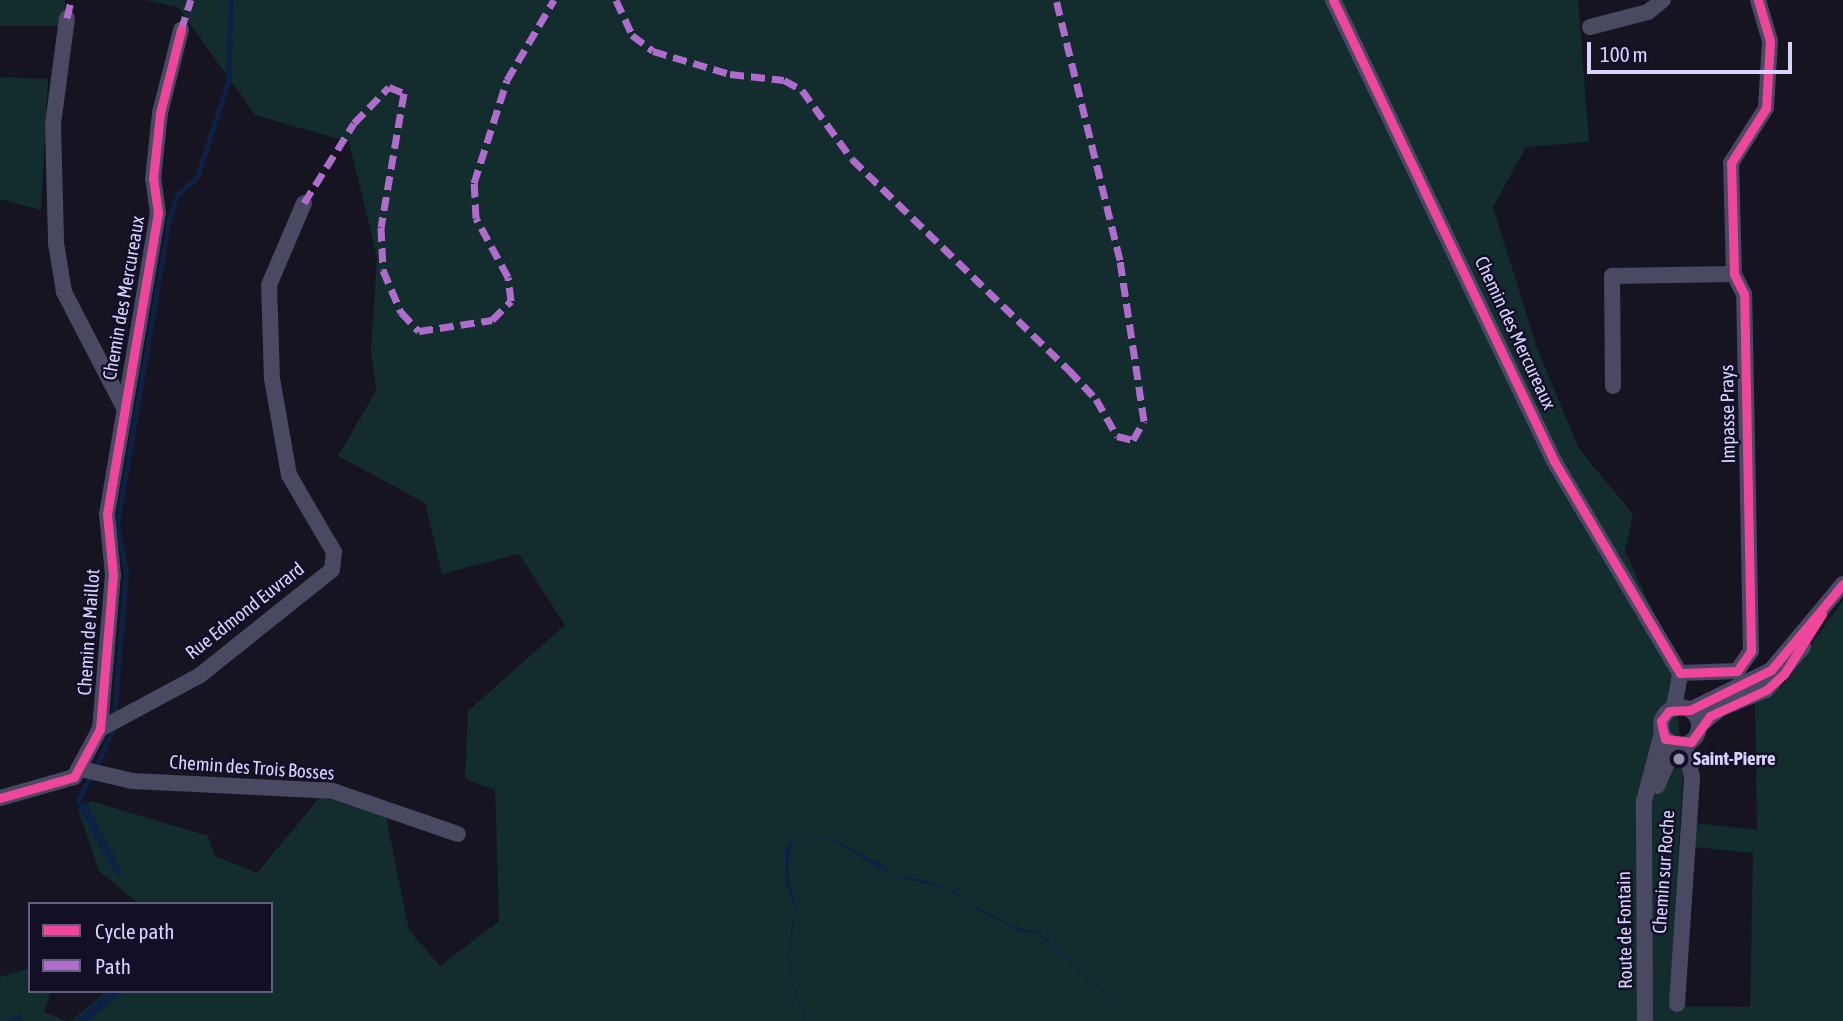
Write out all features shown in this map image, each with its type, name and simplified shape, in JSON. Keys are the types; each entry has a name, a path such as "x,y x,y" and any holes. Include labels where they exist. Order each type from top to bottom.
{"street":[{"name":"Chemin des Mercureaux","path":"1333,0 1554,461 1680,673"},
{"path":"1590,27 1648,12 1663,0"},
{"name":"Impasse Prays","path":"1680,673 1728,673 1743,665 1751,652 1744,294 1734,274 1731,163 1766,108 1770,41 1758,0"},
{"path":"68,18 53,125 56,243 64,292 123,406"},
{"name":"Chemin des Mercureaux","path":"123,406 158,213 153,179 160,113 181,30"},
{"name":"Rue Edmond Euvrard","path":"109,726 199,676 331,570 334,552 289,475 272,379 269,285 304,203"},
{"path":"1613,386 1612,276 1734,274"},
{"name":"Chemin de Maillot","path":"88,772 109,726 113,575 107,514 123,406"},
{"path":"1680,673 1682,709 1699,726 1784,674 1843,584"},
{"path":"1682,709 1771,670 1822,614"},
{"name":"Route de Fontain","path":"1645,1021 1644,801 1662,733 1661,721 1682,709"},
{"name":"Route de Fontain","path":"1645,839 1661,771 1680,745 1699,726"},
{"path":"1662,733 1680,745"},
{"name":"Chemin sur Roche","path":"1677,1004 1692,777 1680,745"},
{"path":"0,798 88,772"},
{"name":"Chemin des Trois Bosses","path":"88,772 333,791 458,834"}],"green space":[{"path":"0,0 65,0 65,26 0,26"},
{"path":"145,0 1578,0 1589,142 1526,147 1493,207 1537,348 1579,449 1633,514 1625,552 1671,649 1683,770 1670,1006 1750,1007 1753,853 1694,847 1695,823 1757,830 1755,703 1783,685 1843,600 1843,1021 71,1021 105,993 273,993 273,902 137,902 99,871 78,809 91,801 208,836 215,856 257,873 321,796 386,817 409,930 440,966 499,921 495,790 465,779 468,711 565,625 519,554 442,574 425,503 338,456 376,391 371,350 377,257 349,142 255,115 178,7"},
{"path":"0,77 48,79 41,210 0,199"},
{"path":"28,969 28,993 50,993 44,1012 66,1021 0,1021 0,977"}],"water":[{"path":"85,800 121,871 116,876 79,808"},
{"path":"827,836 882,865 892,875 916,878 955,890 963,900 1013,926 1040,933 1137,1021 1038,934 1018,930 984,913 959,898 949,889 891,875 827,837 800,839 791,847 788,869 796,909 788,957 805,1021 792,983 787,957 795,908 785,882 786,847 800,838"},
{"path":"108,993 122,993 89,1021 74,1021"}],"waterway":[{"path":"114,717 126,571 117,524 169,221 177,195 197,177 228,82 231,0"},
{"path":"95,769 113,729"},
{"path":"83,809 78,800 91,776"},
{"path":"9,1021 19,1017"}],"marked path":[{"path":"67,18 71,0"},
{"path":"181,30 191,0"},
{"path":"304,203 354,123 389,87 404,93 381,227 383,270 401,312 419,331 492,320 511,301 508,277 476,218 474,183 507,80 554,0"},
{"path":"616,0 632,35 653,51 730,74 784,80 802,90 852,159 1069,370 1096,399 1117,436 1133,440 1144,421 1120,260 1056,0"}],"cycle path":[{"path":"1333,0 1554,461 1680,673"},
{"path":"1680,673 1737,671 1751,651 1744,294 1734,274 1731,163 1766,108 1770,41 1758,0"},
{"path":"0,798 74,777 100,729 113,575 107,514 158,213 153,179 160,113 181,30"},
{"path":"1822,614 1784,674 1766,690 1710,716 1691,742 1665,739 1661,721 1669,711 1690,710 1771,670 1843,584"}],"place":[{"name":"Saint-Pierre","path":"1679,759"}]}
